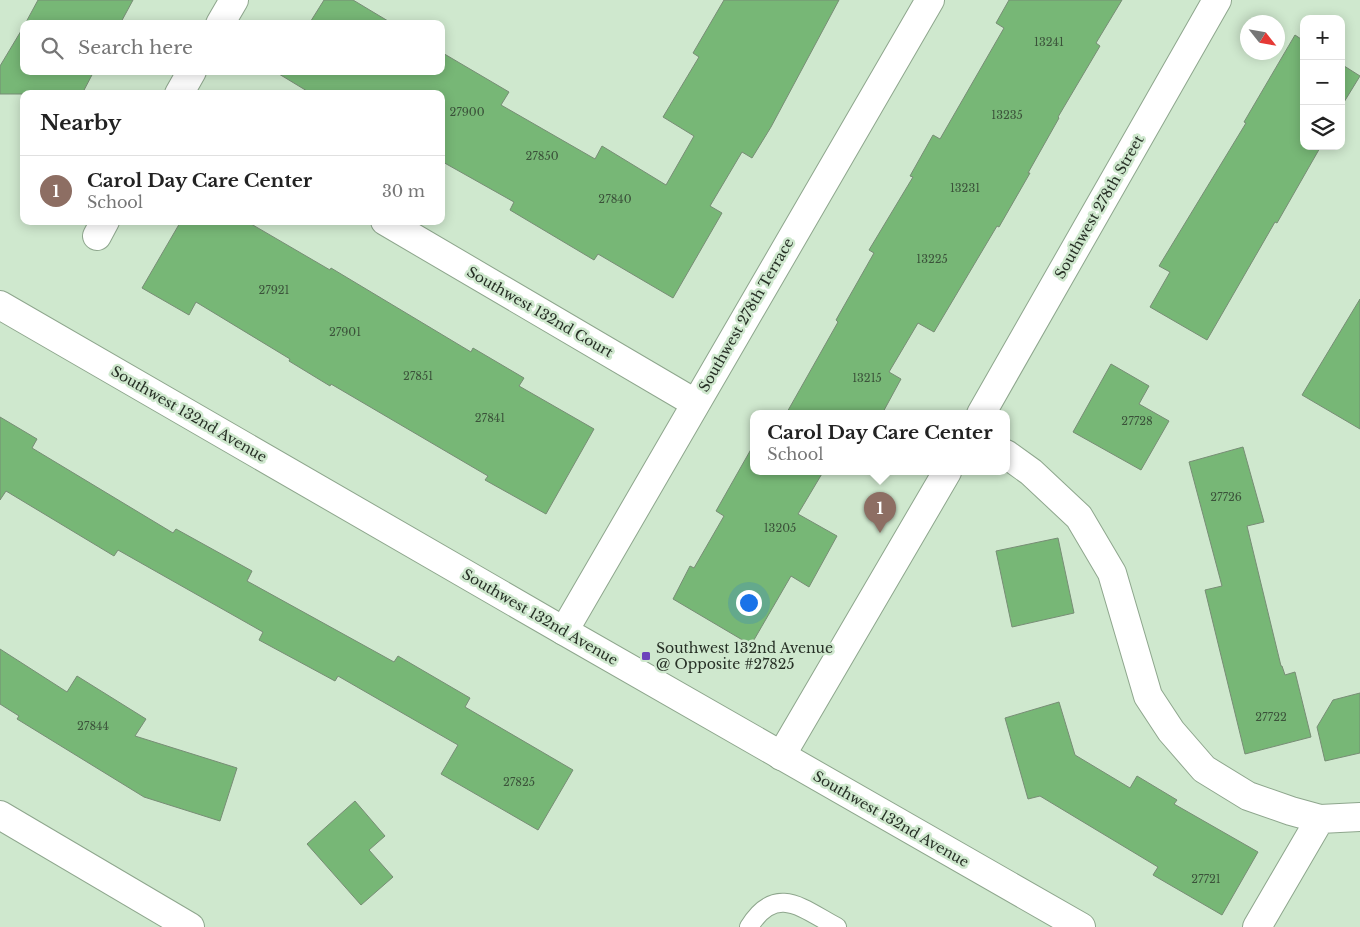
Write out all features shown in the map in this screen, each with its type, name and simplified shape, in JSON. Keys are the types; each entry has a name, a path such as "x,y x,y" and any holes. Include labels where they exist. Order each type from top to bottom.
{"street":[{"path":"222,20 234,0"},
{"name":"Southwest 278th Terrace","path":"564,631 930,0"},
{"name":"Southwest 278th Street","path":"982,410 1218,0"},
{"path":"181,90 190,75"},
{"name":"Southwest 132nd Court","path":"392,225 695,403"},
{"name":"Southwest 132nd Avenue","path":"0,305 1081,927"},
{"path":"1010,457 1032,472 1079,517 1112,574 1148,696 1170,731 1204,769 1248,796 1290,811 1320,819 1360,817"},
{"path":"781,756 945,475"},
{"path":"0,815 190,927"},
{"path":"1257,927 1320,819"}],"lane":[{"path":"749,927 758,914 768,906 774,903 786,902 798,906 837,927"}],"building":[{"path":"38,0 133,0 122,20 27,20"},
{"path":"324,0 353,0 386,20 312,20"},
{"path":"724,0 839,0 771,127 752,158 742,152 710,206 722,213 673,298 598,254 594,260 510,210 514,202 445,163 445,90 305,90 281,75 445,75 445,54 509,92 501,105 595,159 602,146 666,185 694,136 663,117 699,57 693,53"},
{"path":"1009,0 1122,0 1096,43 1100,46 1058,117 1028,173 1030,173 934,332 918,323 889,372 901,379 884,410 788,410 874,253 869,250 913,177 910,176 933,135 940,139 1004,28 996,23"},
{"path":"20,33 20,75 92,75 84,90 20,90 20,94 0,94 0,66"},
{"path":"1295,35 1300,38 1300,150 1319,150 1207,340 1150,307 1170,272 1159,266 1246,123 1244,122 1280,60 1285,60 1285,52"},
{"path":"1345,67 1360,76 1345,100"},
{"path":"179,225 253,225 330,270 331,268 471,352 473,348 524,378 519,386 594,429 546,514 485,480 488,476 331,384 330,386 289,361 290,359 196,302 189,315 142,288"},
{"path":"1360,299 1360,429 1302,395"},
{"path":"1111,364 1149,386 1139,404 1169,421 1141,470 1073,432"},
{"path":"0,417 37,439 32,448 173,533 176,529 252,571 247,581 394,662 398,656 470,698 465,707 573,770 538,830 441,774 458,745 338,676 335,681 259,640 263,632 118,550 114,556 6,491 0,500"},
{"path":"1243,447 1264,522 1247,526 1281,666 1285,675 1295,672 1311,737 1245,754 1205,590 1222,586 1189,462"},
{"path":"750,451 750,475 821,475 798,514 837,536 809,587 791,576 751,645 673,599 690,566 694,568 724,516 716,511"},
{"path":"1058,538 1074,613 1012,627 996,551"},
{"path":"0,649 67,692 77,676 146,719 135,736 237,768 220,821 144,797 17,719 19,716 0,704"},
{"path":"1360,693 1360,753 1325,761 1317,727 1333,700"},
{"path":"1059,702 1075,755 1130,788 1137,776 1177,800 1174,804 1258,852 1222,915 1153,875 1158,867 1040,796 1028,799 1005,718"},
{"path":"355,801 385,836 369,850 393,877 361,905 307,844"}],"place":[{"name":"Carol Day Care Center","path":"880,533"},
{"name":"Southwest 132nd Avenue @ Opposite #27825","path":"646,656"}]}
